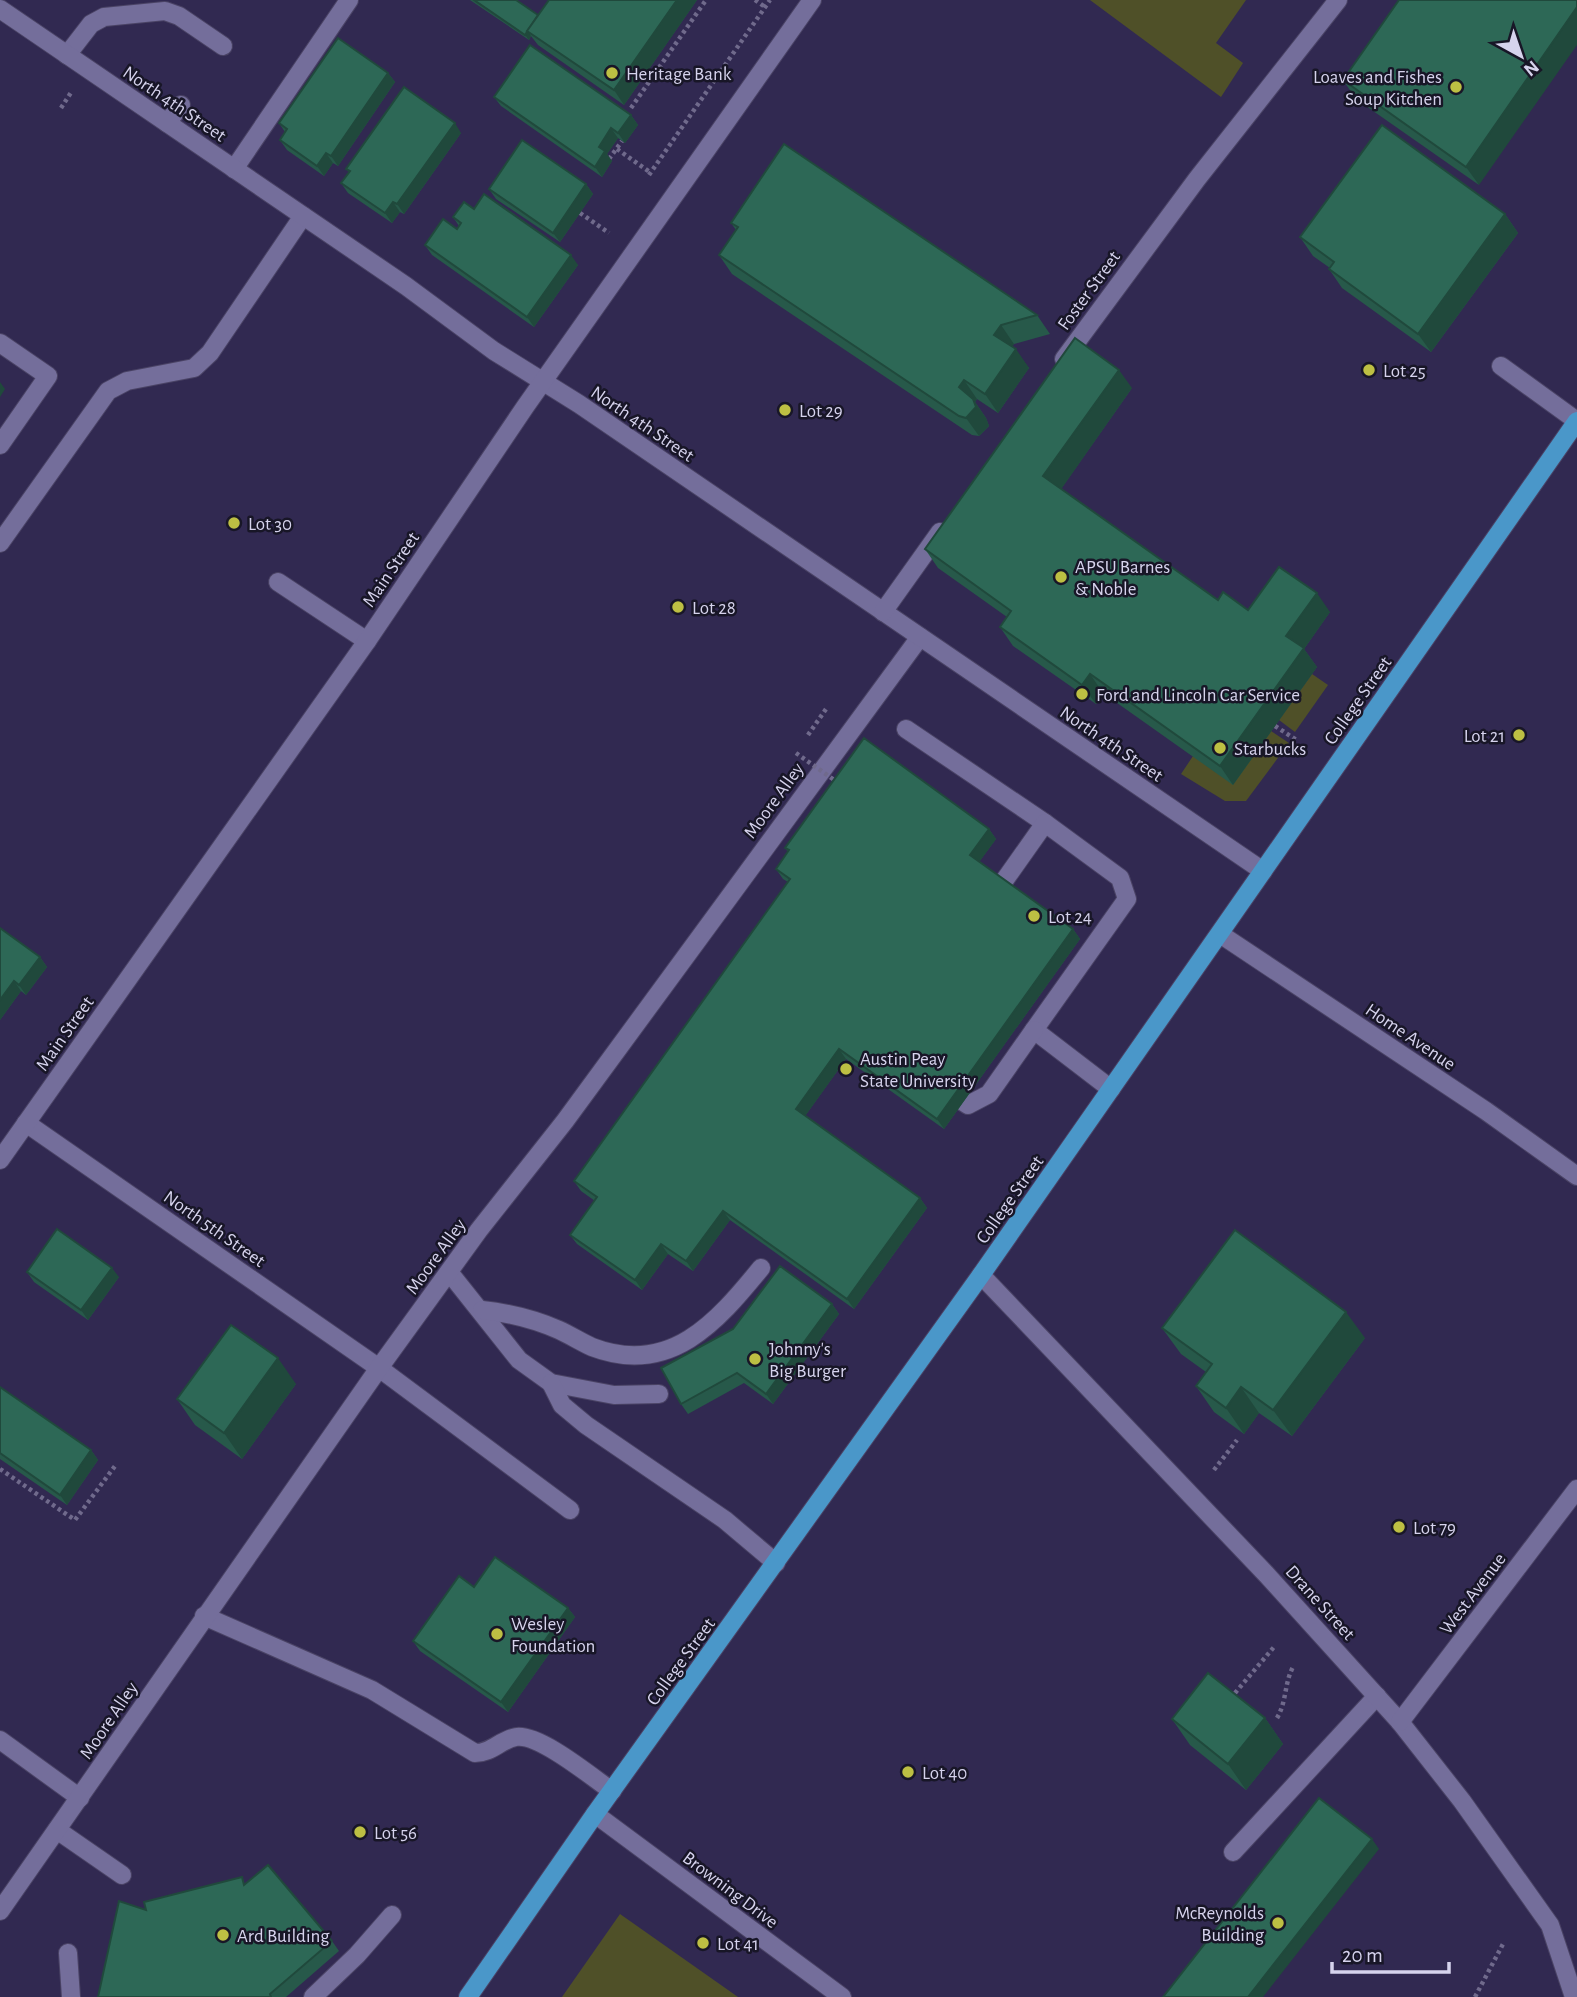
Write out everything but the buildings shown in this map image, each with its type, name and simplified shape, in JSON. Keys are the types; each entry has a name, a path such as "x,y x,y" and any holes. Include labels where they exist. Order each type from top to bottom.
{"main road":[{"name":"College Street","path":"468,1997 595,1814 982,1275 1577,421"}],"street":[{"path":"234,169 349,0"},
{"name":"Main Street","path":"0,1160 366,641 542,382 812,0"},
{"name":"Foster Street","path":"1050,377 1197,179 1338,0"},
{"name":"North 4th Street","path":"0,9 542,382 1263,871"},
{"path":"67,55 91,24 104,17 166,11 179,16 223,46"},
{"path":"167,123 181,105"},
{"path":"0,543 108,391 127,381 194,368 210,353 303,216"},
{"path":"0,343 48,376 0,445"},
{"path":"1501,366 1577,421"},
{"path":"883,612 948,520"},
{"path":"278,582 366,641"},
{"name":"Moore Alley","path":"0,1911 379,1368 565,1121 920,637"},
{"path":"906,729 1045,823 1120,878 1127,899 989,1094 968,1105 935,1083"},
{"path":"980,914 1045,823"},
{"name":"Home Avenue","path":"1220,934 1486,1111 1577,1176"},
{"path":"1034,1030 1111,1089"},
{"name":"North 5th Street","path":"26,1123 379,1368 570,1510"},
{"path":"482,1310 514,1314 557,1329 593,1347 625,1355 655,1353 685,1345 714,1322 761,1268"},
{"path":"449,1272 482,1310 519,1360 551,1383 614,1395 659,1394"},
{"name":"Drane Street","path":"982,1275 1266,1574 1400,1722 1462,1801 1550,1925 1574,1997"},
{"path":"551,1383 562,1405 726,1520 776,1563"},
{"name":"West Avenue","path":"1400,1722 1577,1489"},
{"path":"204,1616 372,1690 475,1753 488,1753 516,1737 526,1739 555,1750 612,1791"},
{"path":"1233,1852 1377,1696"},
{"path":"0,1740 80,1798"},
{"name":"Browning Drive","path":"595,1814 842,1997"},
{"path":"57,1830 122,1875"},
{"path":"313,1997 357,1955 392,1914"},
{"path":"68,1953 71,1997"}],"path":[{"path":"631,108 706,0"},
{"path":"755,0 765,7"},
{"path":"644,182 770,0"},
{"path":"61,108 73,91"},
{"path":"610,159 622,141"},
{"path":"617,149 651,173"},
{"path":"580,213 609,233"},
{"path":"601,244 614,225"},
{"path":"1275,726 1298,741"},
{"path":"796,753 843,787"},
{"path":"1214,1470 1237,1440"},
{"path":"0,1469 75,1520 116,1466"},
{"path":"1235,1693 1274,1647"},
{"path":"1277,1718 1287,1699 1287,1679 1293,1667"},
{"path":"1475,1997 1503,1944"}],"green space":[{"path":"1090,0 1246,0 1216,43 1243,63 1221,97"},
{"path":"1312,674 1328,685 1295,732 1279,720"},
{"path":"1271,731 1289,743 1246,801 1225,801 1181,774 1193,756"},
{"path":"620,1914 738,1997 562,1997"}],"place":[{"name":"Heritage Bank","path":"612,73"},
{"name":"Loaves and Fishes Soup Kitchen","path":"1456,87"},
{"name":"Lot 25","path":"1369,370"},
{"name":"Lot 29","path":"785,410"},
{"name":"Lot 30","path":"234,523"},
{"name":"APSU Barnes & Noble","path":"1061,577"},
{"name":"Lot 28","path":"678,607"},
{"name":"Ford and Lincoln Car Service","path":"1082,694"},
{"name":"Lot 21","path":"1519,735"},
{"name":"Starbucks","path":"1220,748"},
{"name":"Lot 24","path":"1034,916"},
{"name":"Austin Peay State University","path":"846,1069"},
{"name":"Johnny's Big Burger","path":"755,1359"},
{"name":"Lot 79","path":"1399,1527"},
{"name":"Wesley Foundation","path":"497,1634"},
{"name":"Lot 40","path":"908,1772"},
{"name":"Lot 56","path":"360,1832"},
{"name":"McReynolds Building","path":"1278,1923"},
{"name":"Ard Building","path":"223,1935"},
{"name":"Lot 41","path":"703,1943"}]}
